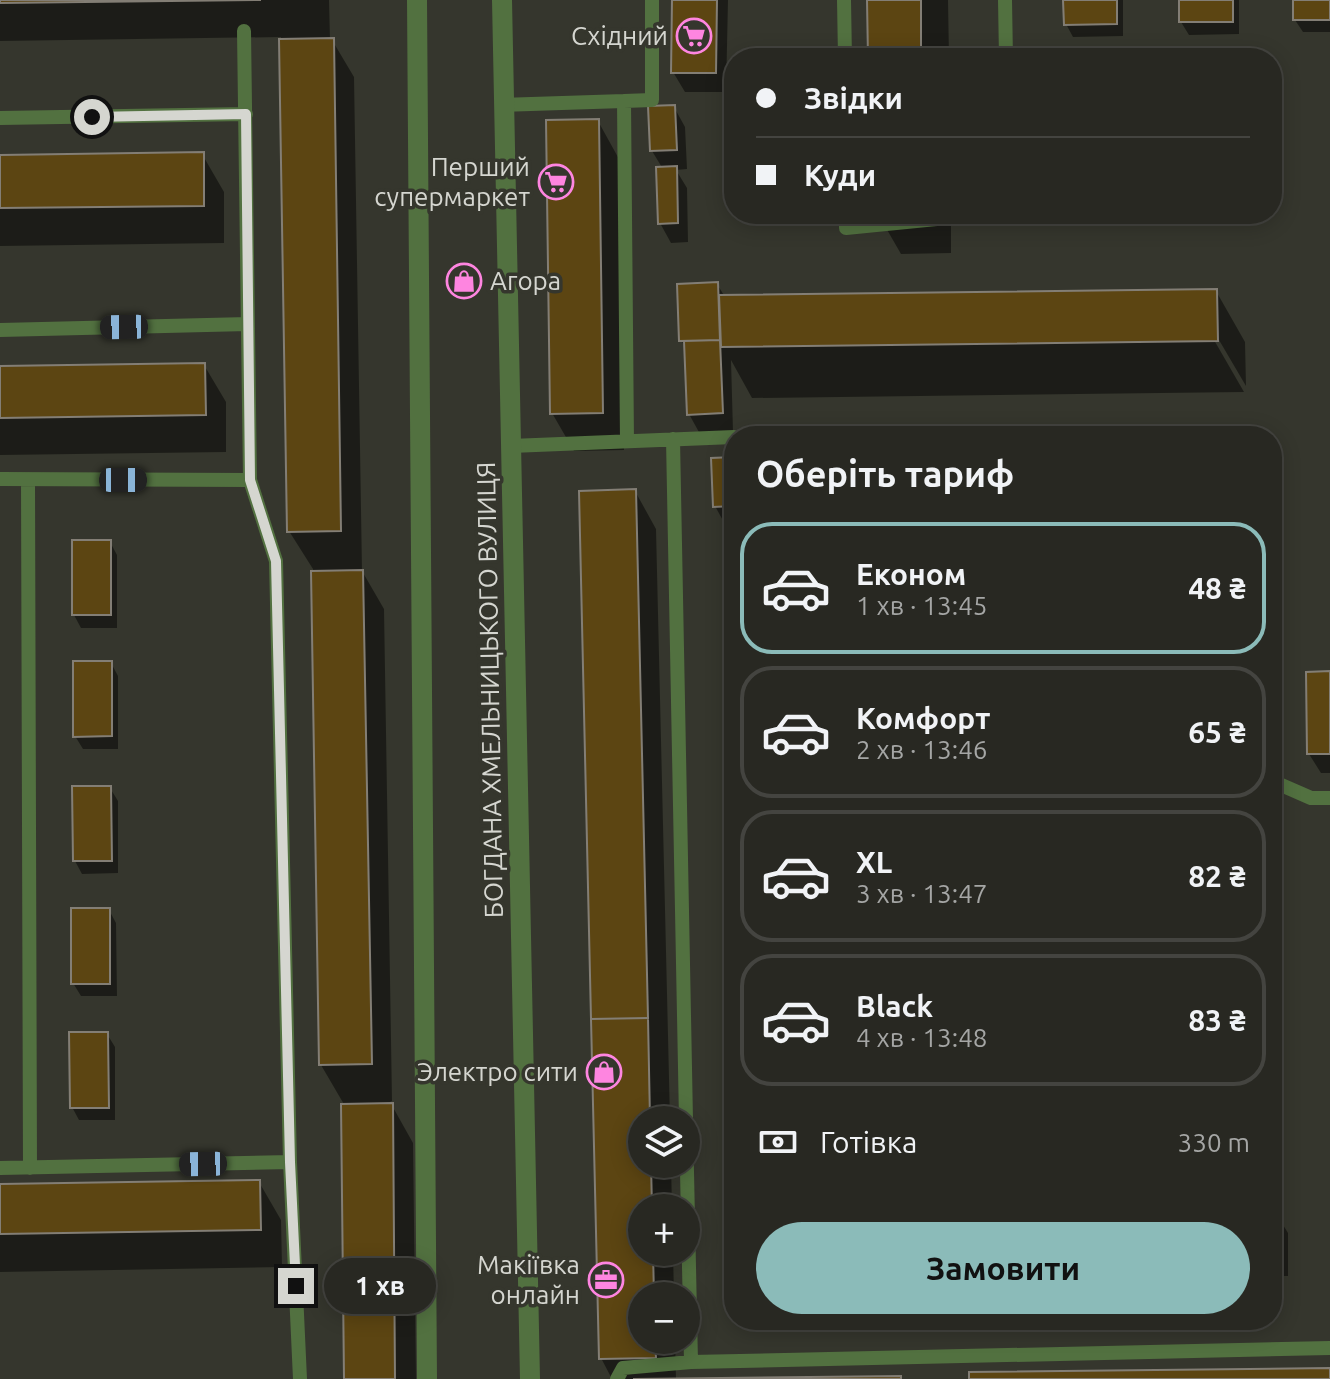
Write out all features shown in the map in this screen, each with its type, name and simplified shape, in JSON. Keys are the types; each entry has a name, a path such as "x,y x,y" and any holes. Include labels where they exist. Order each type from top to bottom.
{"street":[{"path":"417,0 427,1379"},
{"name":"БОГДАНА ХМЕЛЬНИЦЬКОГО ВУЛИЦЯ","path":"502,0 530,1379"}],"lane":[{"path":"504,105 652,100 652,0"},
{"path":"844,0 845,48"},
{"path":"1005,0 1006,48"},
{"path":"244,31 250,480 276,561 290,1162 300,1379"},
{"path":"624,101 627,441"},
{"path":"0,118 246,114"},
{"path":"846,224 846,228 886,224"},
{"path":"0,330 248,324"},
{"path":"511,446 724,437"},
{"path":"673,439 686,1106"},
{"path":"0,479 250,480"},
{"path":"28,480 30,1168"},
{"path":"1282,785 1311,798 1330,798"},
{"path":"0,1168 290,1162"},
{"path":"687,1178 691,1362"},
{"path":"617,1379 623,1368 691,1362 1330,1348"}],"building":[{"path":"0,0 261,0 0,3"},
{"name":"Східний","path":"672,0 717,0 716,73 671,73"},
{"path":"867,0 921,0 921,48 868,48"},
{"path":"1063,0 1117,0 1117,24 1064,25"},
{"path":"1179,0 1233,0 1233,22 1179,22"},
{"path":"1293,0 1330,0 1330,20 1293,20"},
{"path":"334,38 341,531 287,532 279,39"},
{"path":"675,105 677,150 650,151 648,106"},
{"path":"599,119 603,413 550,414 546,120"},
{"path":"204,152 204,206 0,208 0,155"},
{"path":"677,166 678,223 658,224 656,167"},
{"path":"718,282 720,340 679,341 677,284"},
{"path":"1217,289 1218,341 721,347 719,295"},
{"path":"720,340 723,413 687,415 684,341"},
{"path":"205,363 206,415 0,418 0,366"},
{"path":"724,457 724,506 713,507 711,458"},
{"path":"636,489 648,1018 591,1019 579,491"},
{"path":"72,540 111,540 111,615 72,615"},
{"path":"363,570 372,1064 319,1065 311,571"},
{"path":"73,661 112,661 112,736 73,737"},
{"path":"1330,671 1330,754 1307,754 1306,672"},
{"path":"72,786 111,786 112,861 73,861"},
{"path":"71,908 110,908 110,984 71,984"},
{"path":"648,1018 650,1106 628,1106 628,1178 651,1178 652,1194 628,1194 628,1266 653,1266 654,1282 628,1282 628,1354 656,1354 656,1358 599,1359 591,1019"},
{"path":"69,1032 108,1032 109,1108 70,1108"},
{"path":"393,1103 395,1379 344,1379 341,1104"},
{"path":"260,1180 261,1230 0,1234 0,1184"},
{"path":"1330,1368 1330,1379 969,1379 969,1372"},
{"path":"901,1376 901,1379 633,1379"}],"place":[{"name":"Східний","path":"694,36"},
{"name":"Перший супермаркет","path":"556,182"},
{"name":"Агора","path":"464,281"},
{"name":"Электро сити","path":"604,1072"},
{"name":"Макіївка онлайн","path":"606,1280"}],"route":[{"path":"92,117 246,114 250,480 276,561 290,1162 296,1286"}]}
